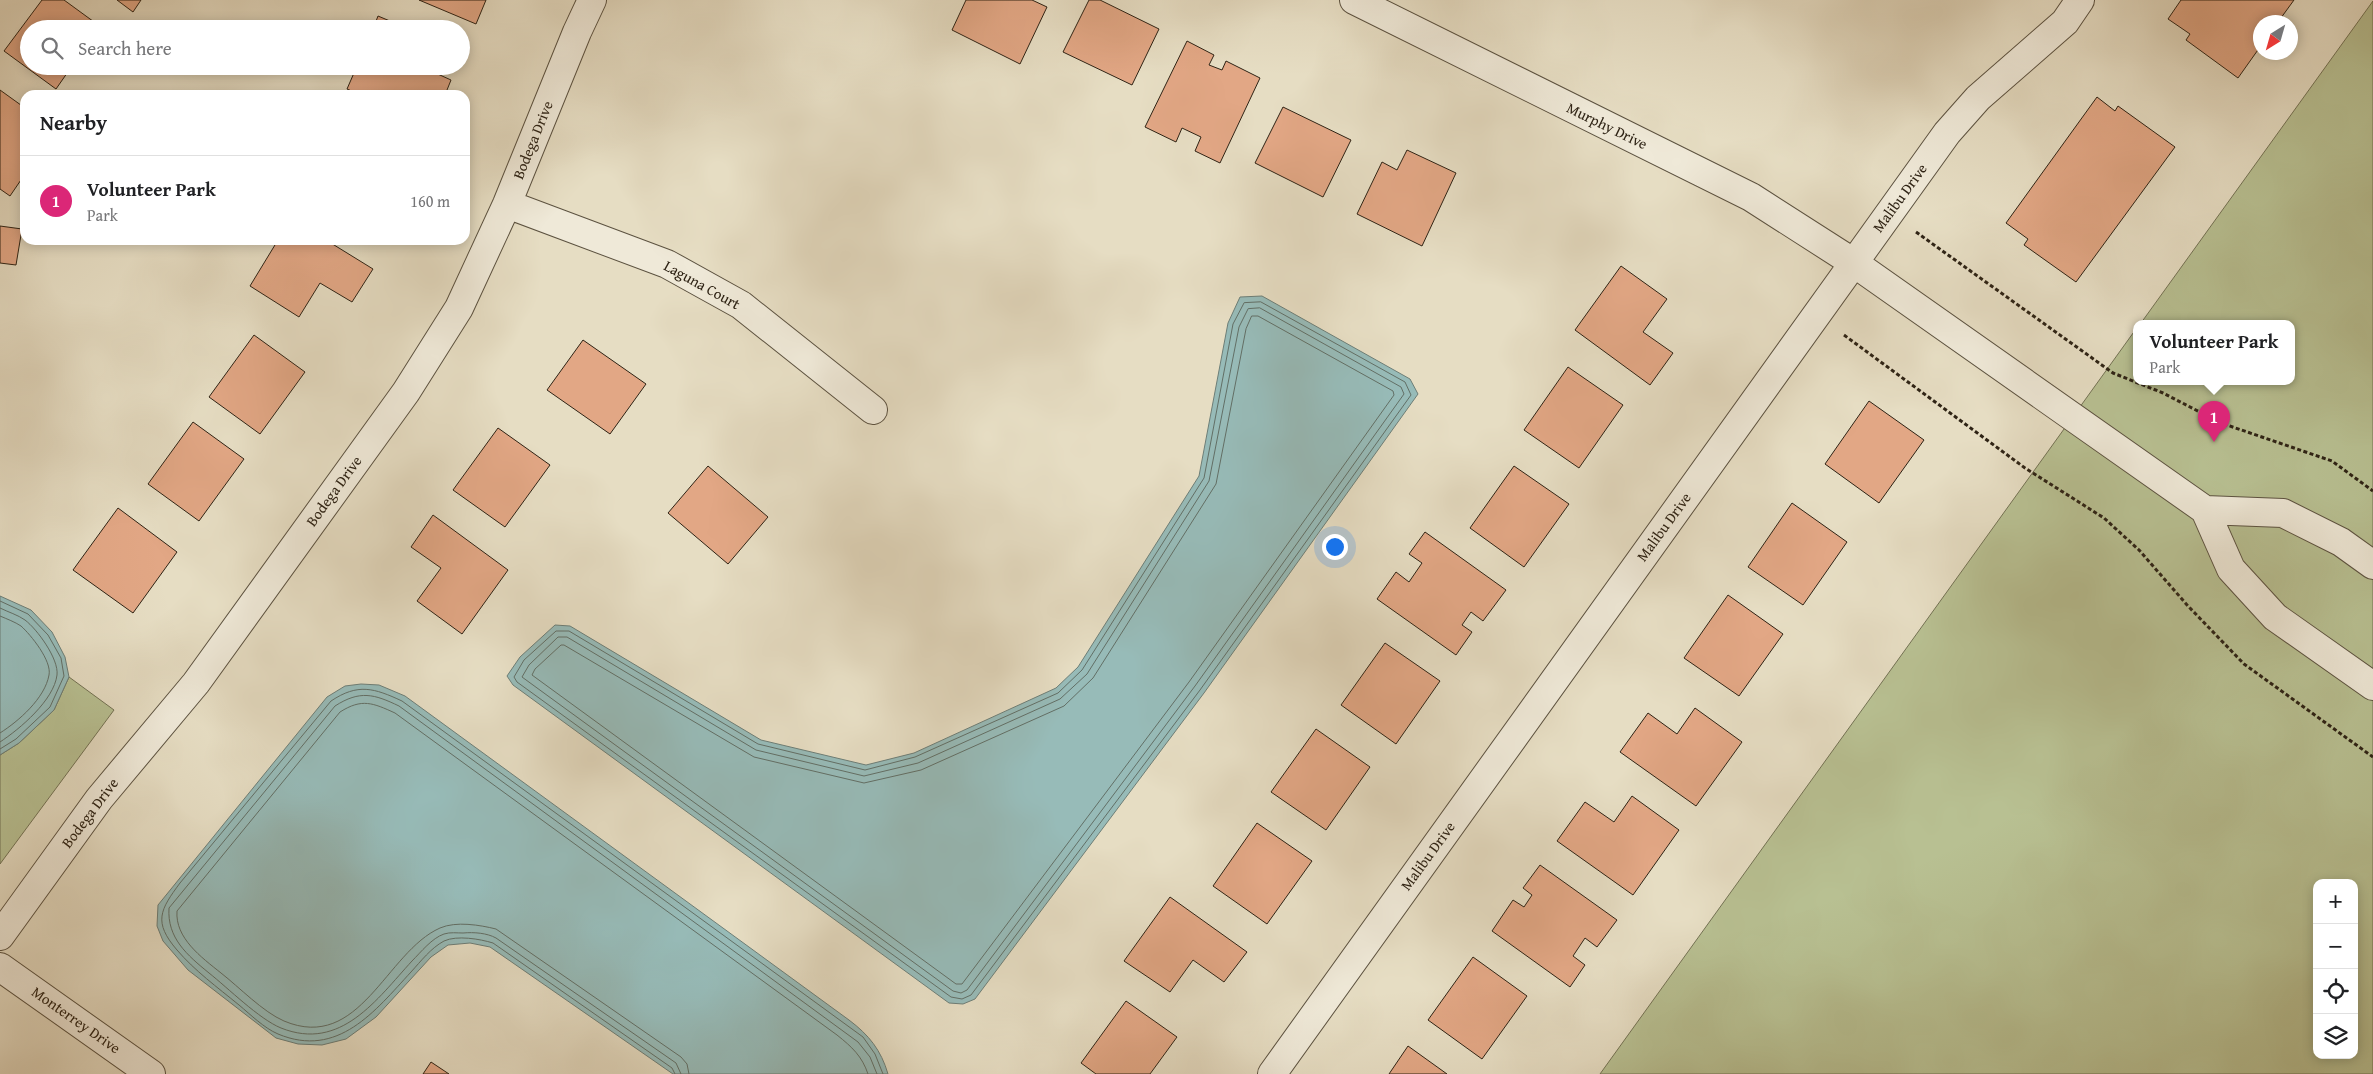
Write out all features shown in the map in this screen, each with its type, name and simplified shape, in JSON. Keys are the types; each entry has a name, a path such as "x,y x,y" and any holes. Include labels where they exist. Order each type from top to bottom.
{"street":[{"name":"Bodega Drive","path":"0,936 99,799 196,682 406,392 459,308 507,204 577,32 592,0"},
{"name":"Murphy Drive","path":"1354,0 1750,197 1854,263 2205,510"},
{"name":"Malibu Drive","path":"1272,1074 1947,133 1978,98 2064,22 2080,0"},
{"name":"Laguna Court","path":"507,204 667,264 741,305 873,410"},
{"path":"2373,565 2341,542 2283,513 2205,510 2231,569 2275,617 2373,686"},
{"name":"Monterrey Drive","path":"0,967 151,1074"}],"path":[{"path":"1889,212 2112,373 2133,381"},
{"path":"1816,316 2025,468 2104,518 2139,550 2188,606 2244,664 2373,757"},
{"path":"2143,385 2221,422 2332,461 2373,490"}],"green space":[{"path":"2373,1 2373,1074 1600,1074 2133,333 2133,385 2295,385 2295,320 2143,320"},
{"path":"69,677 114,710 0,864 0,755 19,743 54,710"}],"water":[{"path":"1262,296 1410,379 1418,394 1204,693 975,999 963,1004 949,1003 513,685 507,676 520,657 555,625 570,626 761,740 866,765 914,753 1056,688 1078,667 1199,476 1228,323 1240,297"},
{"path":"0,596 31,610 52,632 65,657 69,677 54,710 19,743 0,755"},
{"path":"361,684 379,685 405,696 849,1020 863,1031 878,1050 888,1074 673,1074 490,947 470,943 448,945 431,957 376,1017 346,1039 322,1045 298,1044 276,1038 188,970 163,941 157,926 158,905 327,697 345,686"}],"building":[{"path":"42,0 64,0 91,20 27,20"},
{"path":"117,0 141,0 133,12"},
{"path":"419,0 486,0 476,24"},
{"path":"966,0 1032,0 1047,7 1020,64 952,30"},
{"path":"1089,0 1100,0 1159,29 1132,85 1063,52"},
{"path":"2181,0 2294,0 2283,15 2253,15 2253,57 2238,78 2186,40 2190,34 2168,19"},
{"path":"378,16 388,20 376,20"},
{"path":"20,30 20,63 4,51"},
{"path":"1187,41 1214,55 1209,65 1222,70 1226,61 1260,78 1220,163 1195,151 1201,137 1182,128 1176,142 1145,127"},
{"path":"37,75 66,75 56,89"},
{"path":"353,75 440,75 451,80 447,90 347,89"},
{"path":"0,90 20,104 20,181 10,196 0,189"},
{"path":"2097,97 2115,111 2118,106 2175,147 2076,282 2024,245 2028,239 2006,223"},
{"path":"1283,107 1351,140 1323,197 1255,163"},
{"path":"1407,150 1456,173 1422,246 1357,214 1382,162 1397,170"},
{"path":"0,226 20,229 16,265 0,263"},
{"path":"275,245 334,245 373,269 352,302 320,283 299,317 250,286"},
{"path":"1621,266 1667,299 1643,332 1673,353 1650,385 1575,330"},
{"path":"254,335 305,372 260,434 209,397"},
{"path":"583,340 646,384 610,434 547,390"},
{"path":"1568,367 1623,405 1579,468 1524,430"},
{"path":"1869,401 1924,440 1879,503 1825,464"},
{"path":"193,422 244,459 199,521 148,484"},
{"path":"498,428 550,465 505,527 453,490"},
{"path":"708,466 768,517 728,564 668,513"},
{"path":"1514,466 1569,504 1524,567 1470,528"},
{"path":"1792,503 1847,542 1803,605 1748,567"},
{"path":"118,508 177,552 133,613 73,570"},
{"path":"433,515 508,570 462,634 417,601 441,568 411,547"},
{"path":"1425,532 1506,590 1483,621 1471,612 1462,625 1472,632 1456,655 1377,599 1396,572 1409,582 1422,563 1409,554"},
{"path":"1728,595 1783,634 1739,696 1684,658"},
{"path":"1385,643 1440,681 1396,744 1341,705"},
{"path":"1695,708 1742,742 1696,806 1620,752 1648,713 1677,734"},
{"path":"1316,729 1370,767 1326,830 1271,792"},
{"path":"1632,796 1679,830 1633,895 1557,841 1585,802 1614,822"},
{"path":"1257,823 1312,861 1267,924 1213,886"},
{"path":"1540,865 1617,920 1597,947 1585,938 1573,956 1585,965 1570,987 1492,931 1513,900 1524,907 1532,895 1523,888"},
{"path":"1170,897 1247,952 1224,982 1193,960 1170,992 1124,961"},
{"path":"1473,957 1527,996 1482,1059 1428,1020"},
{"path":"1126,1001 1177,1037 1150,1074 1096,1074 1081,1063"},
{"path":"1408,1046 1447,1074 1389,1074"},
{"path":"431,1062 449,1074 423,1074"}],"place":[{"name":"Volunteer Park","path":"2214,442"}]}
